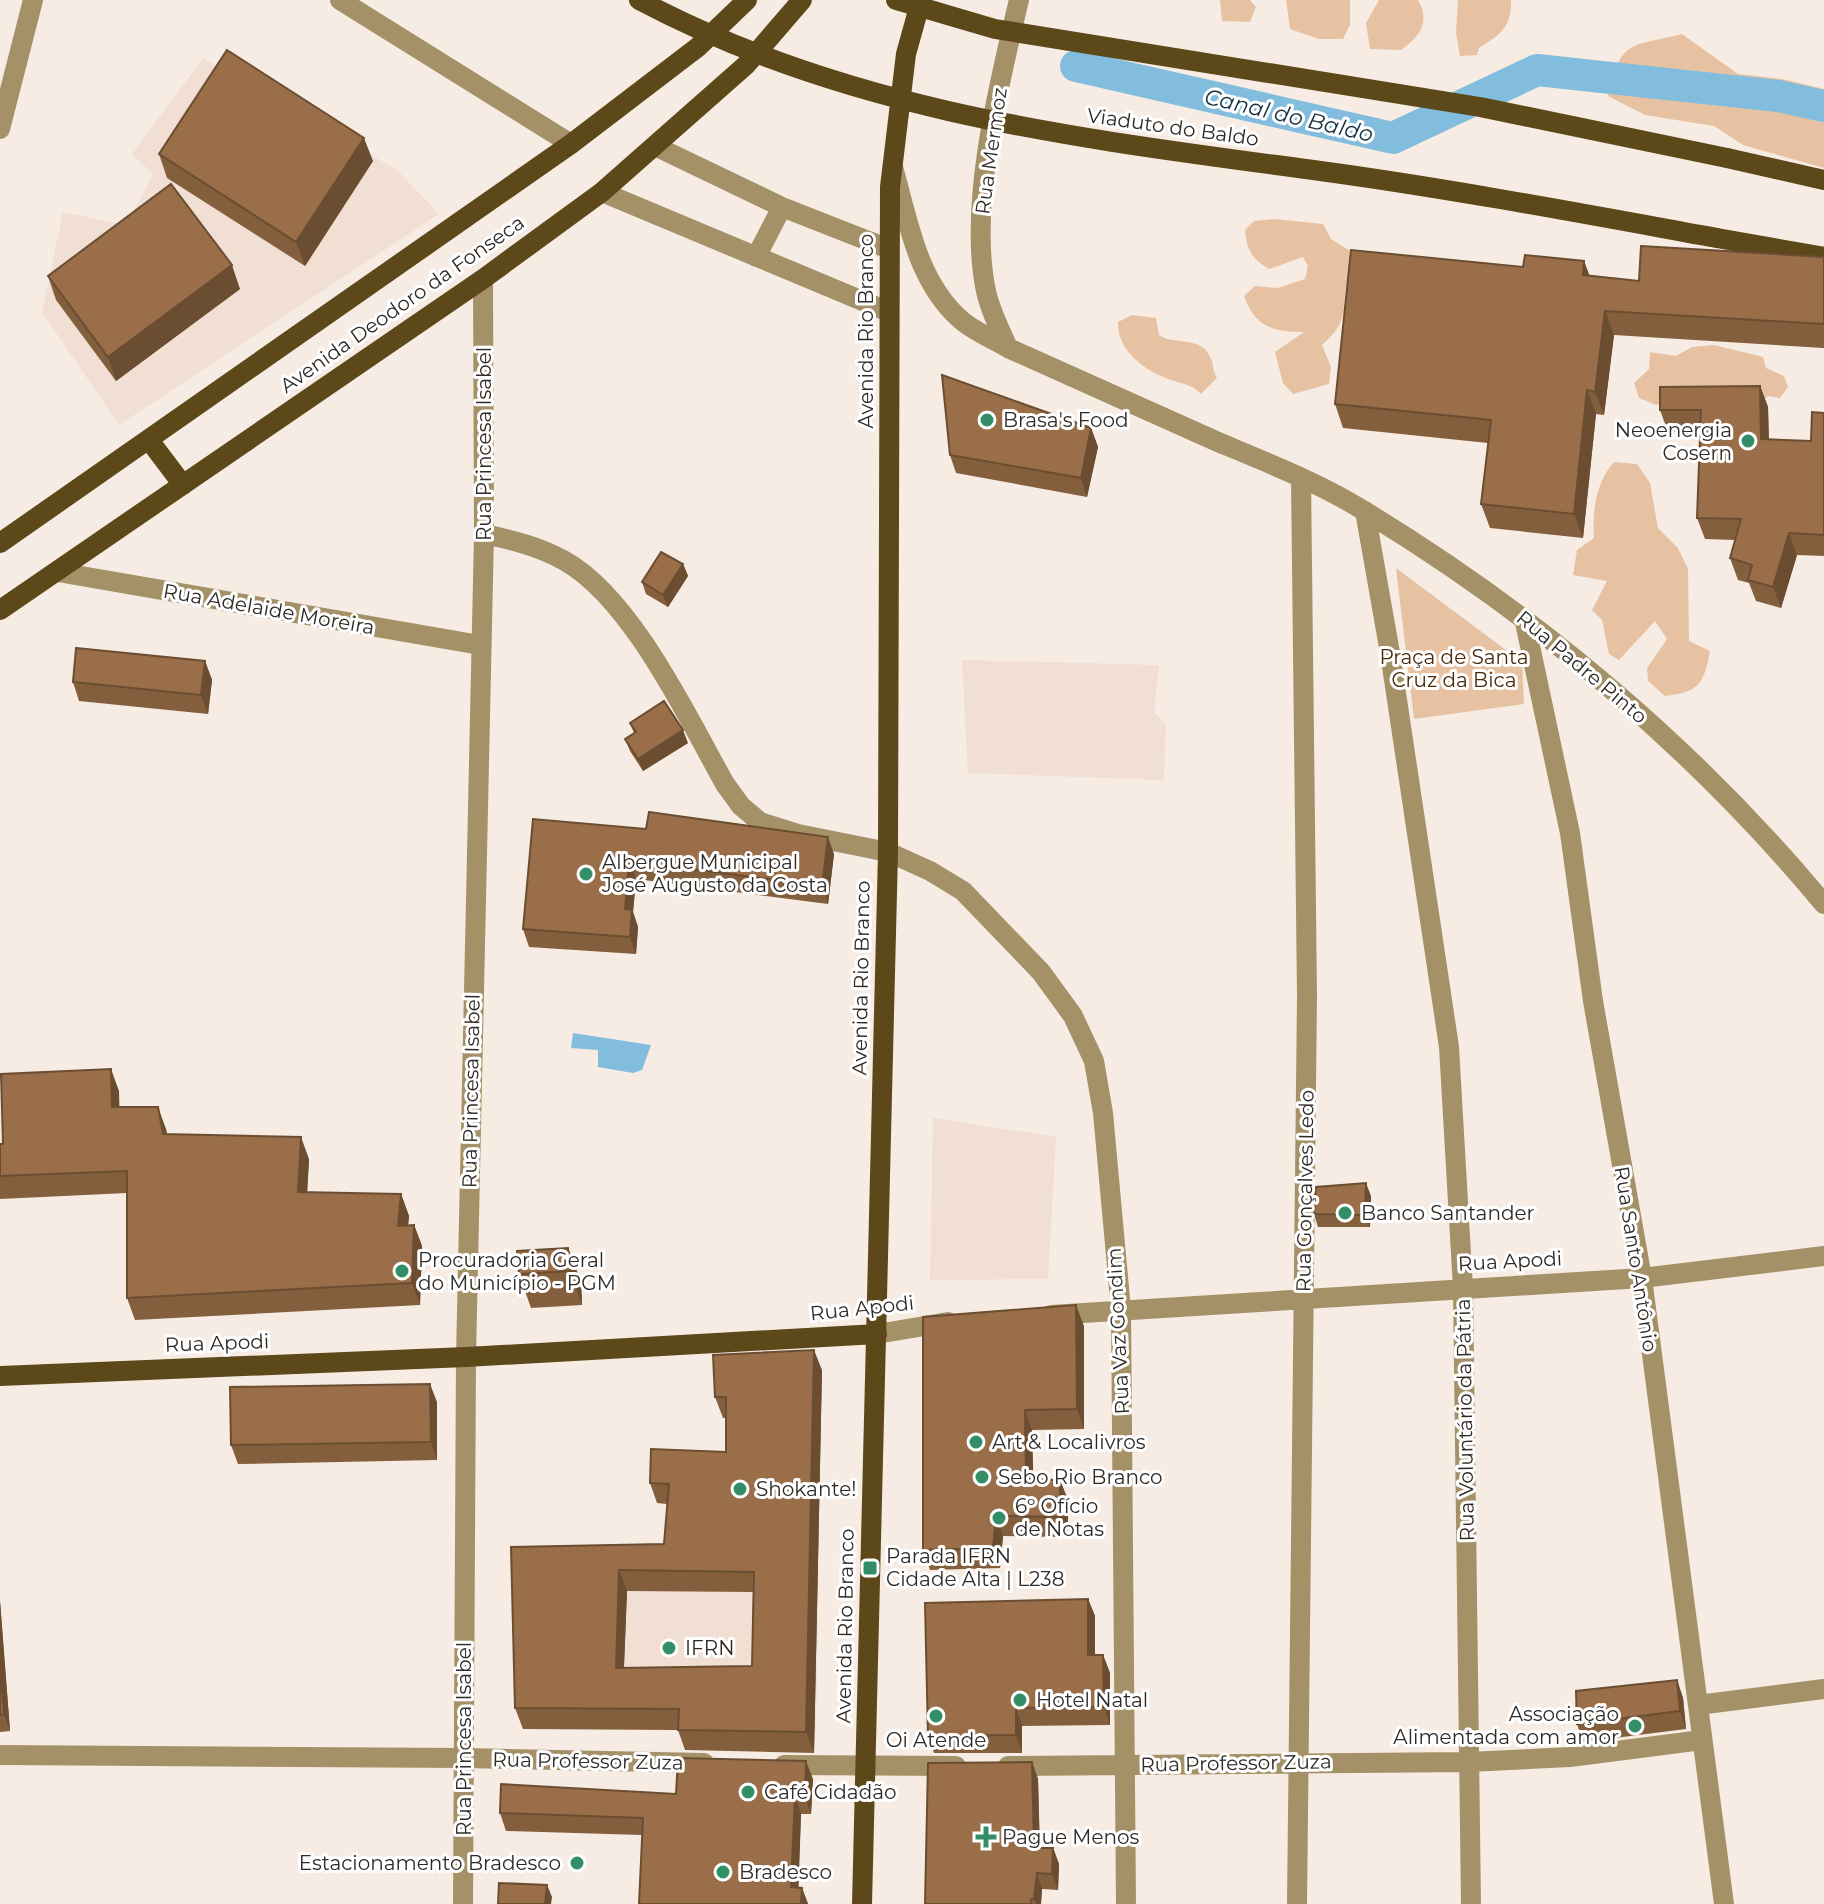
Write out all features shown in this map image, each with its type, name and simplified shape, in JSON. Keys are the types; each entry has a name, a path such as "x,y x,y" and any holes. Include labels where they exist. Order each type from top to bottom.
{"main road":[{"name":"Viaduto do Baldo","path":"639,0 770,58 880,96 971,119 1434,188 1824,257"},
{"name":"Avenida Deodoro da Fonseca","path":"0,543 571,144 698,47 747,0"},
{"name":"Avenida Deodoro da Fonseca","path":"0,610 483,279 602,192 746,65 802,0"},
{"path":"896,0 995,29 1480,107 1824,180"},
{"name":"Avenida Rio Branco","path":"862,1904 888,852 889,249 892,163 906,54 921,0"},
{"path":"149,440 183,485"},
{"name":"Rua Apodi","path":"0,1376 466,1357 877,1334"}],"street":[{"path":"0,129 33,0"},
{"path":"340,0 571,144"},
{"name":"Rua Mermoz","path":"1008,348 986,293 981,259 981,206 1003,65 1019,0"},
{"path":"655,146 782,207 889,249"},
{"path":"892,163 924,269 941,300 962,321 1008,348 1301,478"},
{"path":"602,192 889,312"},
{"path":"756,257 782,207"},
{"name":"Rua Princesa Isabel","path":"463,1904 466,1357 484,534 483,279"},
{"name":"Rua Padre Pinto","path":"1301,478 1365,511 1524,618 1599,677 1772,841 1824,904"},
{"name":"Rua Gonçalves Ledo","path":"1297,1904 1307,996 1301,478"},
{"name":"Rua Voluntário da Pátria","path":"1365,511 1390,653 1449,1047 1463,1288 1471,1904"},
{"name":"Rua Vaz Gondim","path":"484,534 543,550 568,563 613,602 638,636 725,784 741,806 760,822 798,834 888,852 930,871 963,891 1041,972 1073,1016 1094,1061 1103,1113 1121,1310 1126,1904"},
{"name":"Rua Adelaide Moreira","path":"58,572 480,645"},
{"name":"Rua Santo Antônio","path":"1524,618 1570,833 1593,1001 1642,1278 1724,1904"},
{"name":"Rua Apodi","path":"1029,1316 1642,1278 1824,1256"},
{"name":"Rua Apodi","path":"877,1334 967,1321"},
{"path":"1698,1705 1824,1689"},
{"name":"Rua Professor Zuza","path":"758,1765 866,1767 1468,1762 1570,1757 1702,1740"},
{"name":"Rua Professor Zuza","path":"0,1755 465,1758 727,1764"}],"shaded area":[{"path":"203,58 397,170 439,214 119,425 42,312 63,212 126,225 153,174 132,154"},
{"path":"962,660 1159,665 1154,713 1166,724 1164,780 968,773"},
{"path":"933,1118 1056,1137 1048,1279 930,1280"},
{"name":"IFRN","path":"676,1533 819,1535 816,1730 523,1729 519,1567 675,1564"}],"green space":[{"path":"1220,0 1250,0 1256,7 1250,22 1222,21"},
{"path":"1286,0 1350,0 1350,25 1343,39 1319,39 1290,29"},
{"path":"1379,0 1418,0 1422,8 1423,22 1418,35 1401,50 1370,49 1366,23"},
{"path":"1458,0 1511,0 1507,24 1479,48 1477,55 1460,56 1456,33"},
{"path":"1682,34 1738,74 1782,79 1824,89 1824,168 1743,145 1714,126 1645,115 1608,96 1618,64 1630,48"},
{"path":"1274,219 1323,224 1331,239 1357,255 1347,282 1340,324 1322,345 1331,367 1329,384 1293,394 1283,383 1275,352 1304,332 1266,326 1254,315 1244,296 1255,286 1278,288 1305,279 1308,266 1303,257 1269,269 1251,253 1245,230 1254,221"},
{"path":"1132,315 1156,318 1159,335 1202,347 1211,359 1217,378 1201,394 1140,363 1126,349 1119,332 1118,322"},
{"path":"1714,345 1763,357 1766,368 1784,376 1788,387 1780,398 1768,396 1761,403 1681,399 1656,405 1639,398 1634,383 1649,369 1650,352 1676,356 1692,347"},
{"path":"1614,462 1637,464 1650,483 1658,528 1678,548 1688,569 1689,641 1710,651 1702,679 1686,692 1665,696 1648,681 1647,668 1667,639 1655,621 1619,660 1609,654 1602,620 1592,610 1607,581 1573,575 1577,550 1594,538 1596,497"},
{"name":"Praça de Santa Cruz da Bica","path":"1396,568 1522,662 1524,704 1414,719"}],"water":[{"path":"573,1033 651,1045 642,1070 633,1073 598,1067 598,1050 571,1048"}],"building":[{"path":"227,50 364,138 296,242 159,154"},
{"path":"171,184 232,265 108,357 48,276"},
{"path":"1641,246 1824,257 1824,324 1605,311 1595,392 1587,390 1574,514 1481,504 1491,420 1335,404 1351,250 1523,267 1525,255 1584,261 1583,275 1639,281"},
{"name":"Brasa's Food","path":"942,375 1091,428 1081,478 950,455"},
{"path":"1760,386 1761,439 1811,441 1812,412 1824,413 1824,535 1789,533 1773,587 1748,580 1752,565 1730,558 1741,519 1697,518 1701,410 1660,410 1660,387"},
{"path":"661,552 683,564 663,595 642,582"},
{"path":"76,648 205,661 201,695 73,682"},
{"path":"664,701 683,730 638,759 625,739 636,732 630,723"},
{"path":"649,812 828,837 822,886 629,861 625,909 632,910 630,937 523,929 533,819 646,829"},
{"path":"111,1069 112,1107 158,1107 163,1134 301,1137 298,1192 401,1194 398,1226 414,1225 412,1283 127,1298 127,1171 0,1176 0,1144 3,1144 1,1074"},
{"path":"1366,1183 1365,1215 1314,1214 1316,1187"},
{"path":"568,1248 570,1271 519,1274 517,1251"},
{"path":"1076,1305 1077,1409 1025,1410 1026,1479 1060,1480 1060,1517 996,1516 993,1548 923,1550 923,1317"},
{"path":"814,1350 806,1732 678,1730 679,1709 515,1708 511,1547 664,1544 669,1484 650,1483 651,1449 726,1452 726,1397 715,1397 713,1355","holes":["619,1570 754,1572 752,1666 616,1668"]},
{"path":"430,1384 431,1442 231,1445 230,1387"},
{"path":"1088,1599 1088,1655 1103,1655 1104,1707 1016,1708 1016,1735 928,1736 925,1603"},
{"path":"0,1664 4,1714 0,1715"},
{"path":"1677,1680 1680,1711 1577,1724 1576,1691"},
{"path":"678,1758 806,1761 805,1797 795,1796 791,1887 802,1888 801,1904 639,1904 643,1818 500,1813 501,1784 676,1794"},
{"path":"1032,1762 1034,1848 1053,1848 1052,1874 1037,1873 1031,1904 925,1904 928,1763"},
{"path":"499,1883 547,1885 545,1904 498,1904"}],"waterway":[{"name":"Canal do Baldo","path":"1076,66 1393,138 1537,70 1778,96 1824,106"}],"place":[{"name":"Brasa's Food","path":"987,420"},
{"name":"Neoenergia Cosern","path":"1748,441"},
{"name":"Albergue Municipal José Augusto da Costa","path":"586,874"},
{"name":"Banco Santander","path":"1345,1213"},
{"name":"Procuradoria Geral do Município - PGM","path":"402,1271"},
{"name":"Art & Localivros","path":"976,1442"},
{"name":"Sebo Rio Branco","path":"982,1477"},
{"name":"Shokante!","path":"740,1489"},
{"name":"6º Ofício de Notas","path":"999,1518"},
{"name":"Parada IFRN Cidade Alta | L238","path":"870,1568"},
{"name":"IFRN","path":"669,1648"},
{"name":"Hotel Natal","path":"1020,1700"},
{"name":"Oi Atende","path":"936,1716"},
{"name":"Associação Alimentada com amor","path":"1635,1726"},
{"name":"Café Cidadão","path":"748,1792"},
{"name":"Pague Menos","path":"986,1837"},
{"name":"Estacionamento Bradesco","path":"577,1863"},
{"name":"Bradesco","path":"723,1872"}]}
